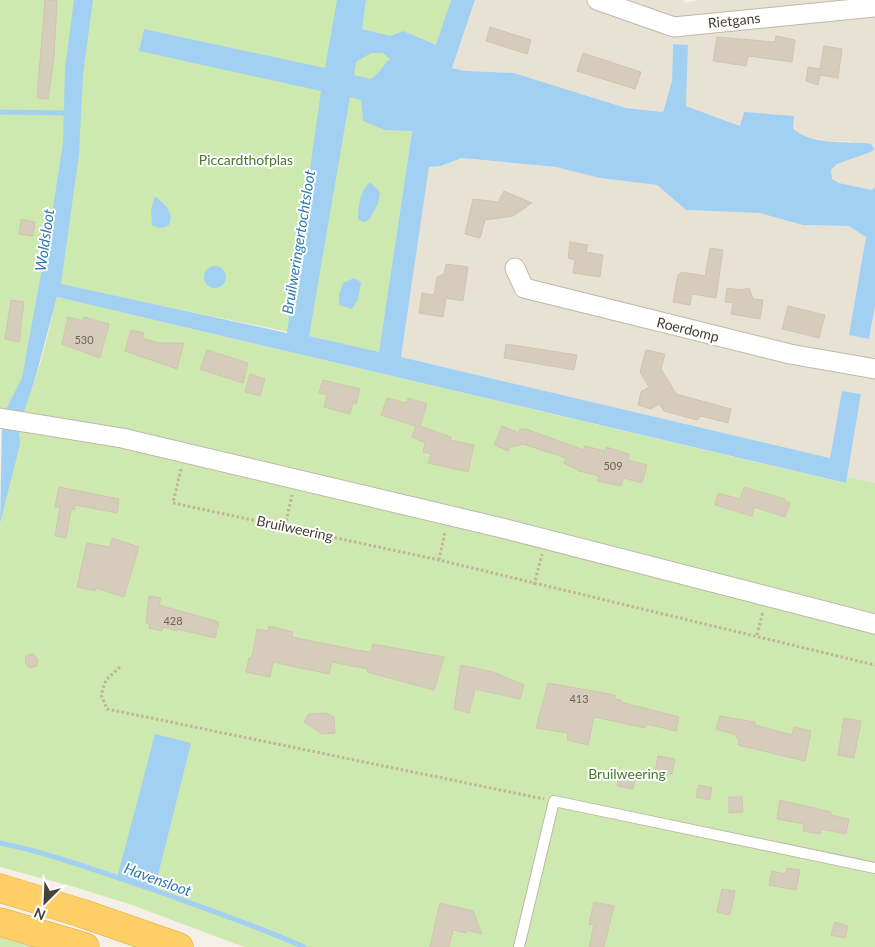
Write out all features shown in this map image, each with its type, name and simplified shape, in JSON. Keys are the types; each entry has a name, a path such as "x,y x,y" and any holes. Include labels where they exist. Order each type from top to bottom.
{"highway":[{"path":"0,888 81,912 179,947"},
{"path":"0,922 85,947"}],"street":[{"name":"Rietgans","path":"597,0 674,27 875,7"},
{"name":"Roerdomp","path":"515,268 524,288 790,354 875,369"},
{"path":"0,418 122,438 545,539 875,624"}],"lane":[{"path":"519,947 554,801 875,868"}],"path":[{"name":"Bruilweering","path":"184,453 173,503 438,560 534,585 757,635 875,665"},
{"path":"284,526 295,480"},
{"path":"438,560 449,516"},
{"path":"534,585 545,539"},
{"path":"757,635 766,596"},
{"path":"120,667 106,680 101,696 107,709 554,801"}],"shaded area":[{"path":"475,0 685,0 684,3 699,0 875,0 875,187 872,190 839,183 832,179 831,170 837,164 871,152 851,141 824,142 804,138 793,129 794,117 740,126 686,106 688,45 673,44 672,81 663,112 626,108 514,73 465,71 452,68"},
{"path":"462,158 556,167 600,178 657,185 686,210 759,213 803,225 849,226 866,236 850,335 869,339 875,306 875,483 847,477 861,394 842,391 830,458 401,357 429,167 442,166"}],"green space":[{"name":"Piccardthofplas","path":"0,0 451,0 412,130 379,353 309,336 40,281 22,377 3,415 0,413"},
{"name":"Bruilweering","path":"57,297 845,483 847,477 875,483 875,947 244,947 132,905 0,867 0,524 19,444 19,428 23,412 38,370"},
{"path":"0,937 34,947 0,947"}],"water":[{"path":"74,0 93,0 83,75 79,154 61,284 287,333 321,91 139,51 144,29 325,68 337,0 366,0 362,29 390,36 403,31 436,45 451,0 475,0 452,68 465,71 514,73 626,108 663,112 672,81 673,44 688,45 686,106 740,126 744,112 794,116 793,129 802,135 821,141 871,144 874,149 871,152 837,164 831,170 832,179 839,183 872,190 875,187 875,306 869,339 849,335 866,237 849,226 803,225 759,213 686,210 657,185 600,178 556,167 462,158 441,166 429,167 401,357 830,458 842,391 861,394 846,483 57,297 35,379 22,418 3,415 22,377 52,214 63,143 65,68","holes":["371,53 383,53 390,59 371,79 354,75 356,62","350,97 361,100 363,121 385,130 412,131 379,352 309,336"]},
{"path":"370,182 380,192 378,204 369,220 363,222 358,219 359,204 364,189"},
{"path":"155,196 168,209 171,216 169,225 163,228 152,225 151,209"},
{"path":"215,266 223,269 226,277 223,285 215,288 207,285 204,277 207,269"},
{"path":"354,278 361,282 358,300 352,309 339,305 339,295 343,283"},
{"path":"2,424 19,429 20,444 0,524"},
{"path":"155,734 191,743 154,891 117,878"}],"building":[{"path":"45,0 57,1 54,57 48,99 37,98"},
{"path":"490,27 531,40 527,54 486,41"},
{"path":"776,36 795,40 792,62 748,56 746,66 713,61 717,37 775,42"},
{"path":"824,46 842,49 838,78 820,75 818,85 806,81 808,67 820,69"},
{"path":"583,53 641,72 635,89 577,71"},
{"path":"504,191 532,203 513,216 485,220 480,238 465,234 473,199 498,202"},
{"path":"21,219 35,222 33,236 19,234"},
{"path":"570,242 588,245 586,252 603,255 600,277 573,273 575,260 568,258"},
{"path":"710,248 723,250 716,298 692,294 690,305 673,302 678,275 682,272 705,276"},
{"path":"446,264 468,267 463,301 446,298 443,317 419,313 422,293 434,295 437,277 444,274"},
{"path":"727,288 742,290 749,288 753,299 763,300 760,319 731,314 733,303 725,302"},
{"path":"11,300 24,302 19,342 5,339"},
{"path":"788,306 825,315 819,338 782,329"},
{"path":"68,317 83,321 84,317 109,324 100,358 62,344"},
{"path":"131,330 144,333 142,338 159,343 184,343 177,369 125,351"},
{"path":"506,344 577,355 574,370 504,358"},
{"path":"207,350 248,363 243,383 200,369"},
{"path":"646,350 665,354 661,369 676,394 731,409 728,423 701,416 697,420 664,411 659,404 651,409 638,405 641,392 649,387 640,372"},
{"path":"250,374 265,379 260,396 245,392"},
{"path":"323,380 360,389 356,404 353,402 350,414 324,407 327,395 319,393"},
{"path":"387,398 406,403 408,398 427,404 420,426 451,437 450,440 474,445 468,472 428,463 431,454 423,452 425,443 412,437 416,426 381,415"},
{"path":"502,426 519,433 520,429 526,429 584,450 585,446 605,451 606,447 629,454 628,460 647,465 642,483 623,478 621,486 597,481 599,476 579,471 564,463 566,458 523,444 509,448 508,451 494,445"},
{"path":"59,487 119,499 117,513 75,505 74,510 71,509 66,538 55,536 60,507 55,507"},
{"path":"744,487 785,499 784,501 790,503 785,517 754,507 752,516 715,505 718,493 740,499"},
{"path":"112,538 139,547 124,597 96,588 95,591 77,587 87,543 110,547"},
{"path":"149,596 161,598 159,605 219,622 215,638 177,629 177,631 163,627 162,631 149,628 150,624 146,623"},
{"path":"269,626 293,632 292,637 356,650 371,652 373,644 444,657 434,690 367,672 368,669 332,662 329,674 273,662 270,677 246,672 249,658 252,658 257,629 268,631"},
{"path":"33,654 38,659 37,666 30,668 25,663 26,656"},
{"path":"461,665 493,672 524,685 520,699 475,689 469,713 454,709"},
{"path":"548,683 615,695 615,699 621,700 621,702 679,717 676,731 646,724 645,728 594,717 588,745 567,740 568,733 536,728"},
{"path":"326,713 334,717 335,733 322,734 304,722 309,714"},
{"path":"720,716 755,722 755,725 792,735 794,727 811,731 805,761 738,745 739,739 736,738 736,735 716,729"},
{"path":"844,718 861,721 854,758 838,755"},
{"path":"658,756 675,759 672,774 668,773 666,780 654,777"},
{"path":"620,774 635,777 633,789 617,786"},
{"path":"699,785 712,788 710,800 696,797"},
{"path":"729,797 742,797 743,812 729,813"},
{"path":"780,800 831,812 831,815 849,819 846,834 821,829 820,834 803,831 804,824 777,819"},
{"path":"787,868 800,870 796,890 769,885 772,871 786,874"},
{"path":"722,889 735,891 730,915 717,912"},
{"path":"594,902 614,906 604,947 589,947 594,925 589,924"},
{"path":"440,903 473,911 482,934 467,930 466,933 453,930 449,947 430,947"},
{"path":"835,922 848,926 845,938 831,935"}],"waterway":[{"path":"0,112 64,113"},
{"name":"Havensloot","path":"0,843 59,858 154,890 248,924 304,947"}],"water label":[{"name":"Woldsloot","path":"44,240"},
{"name":"Bruilweringertochtsloot","path":"298,242"}]}
